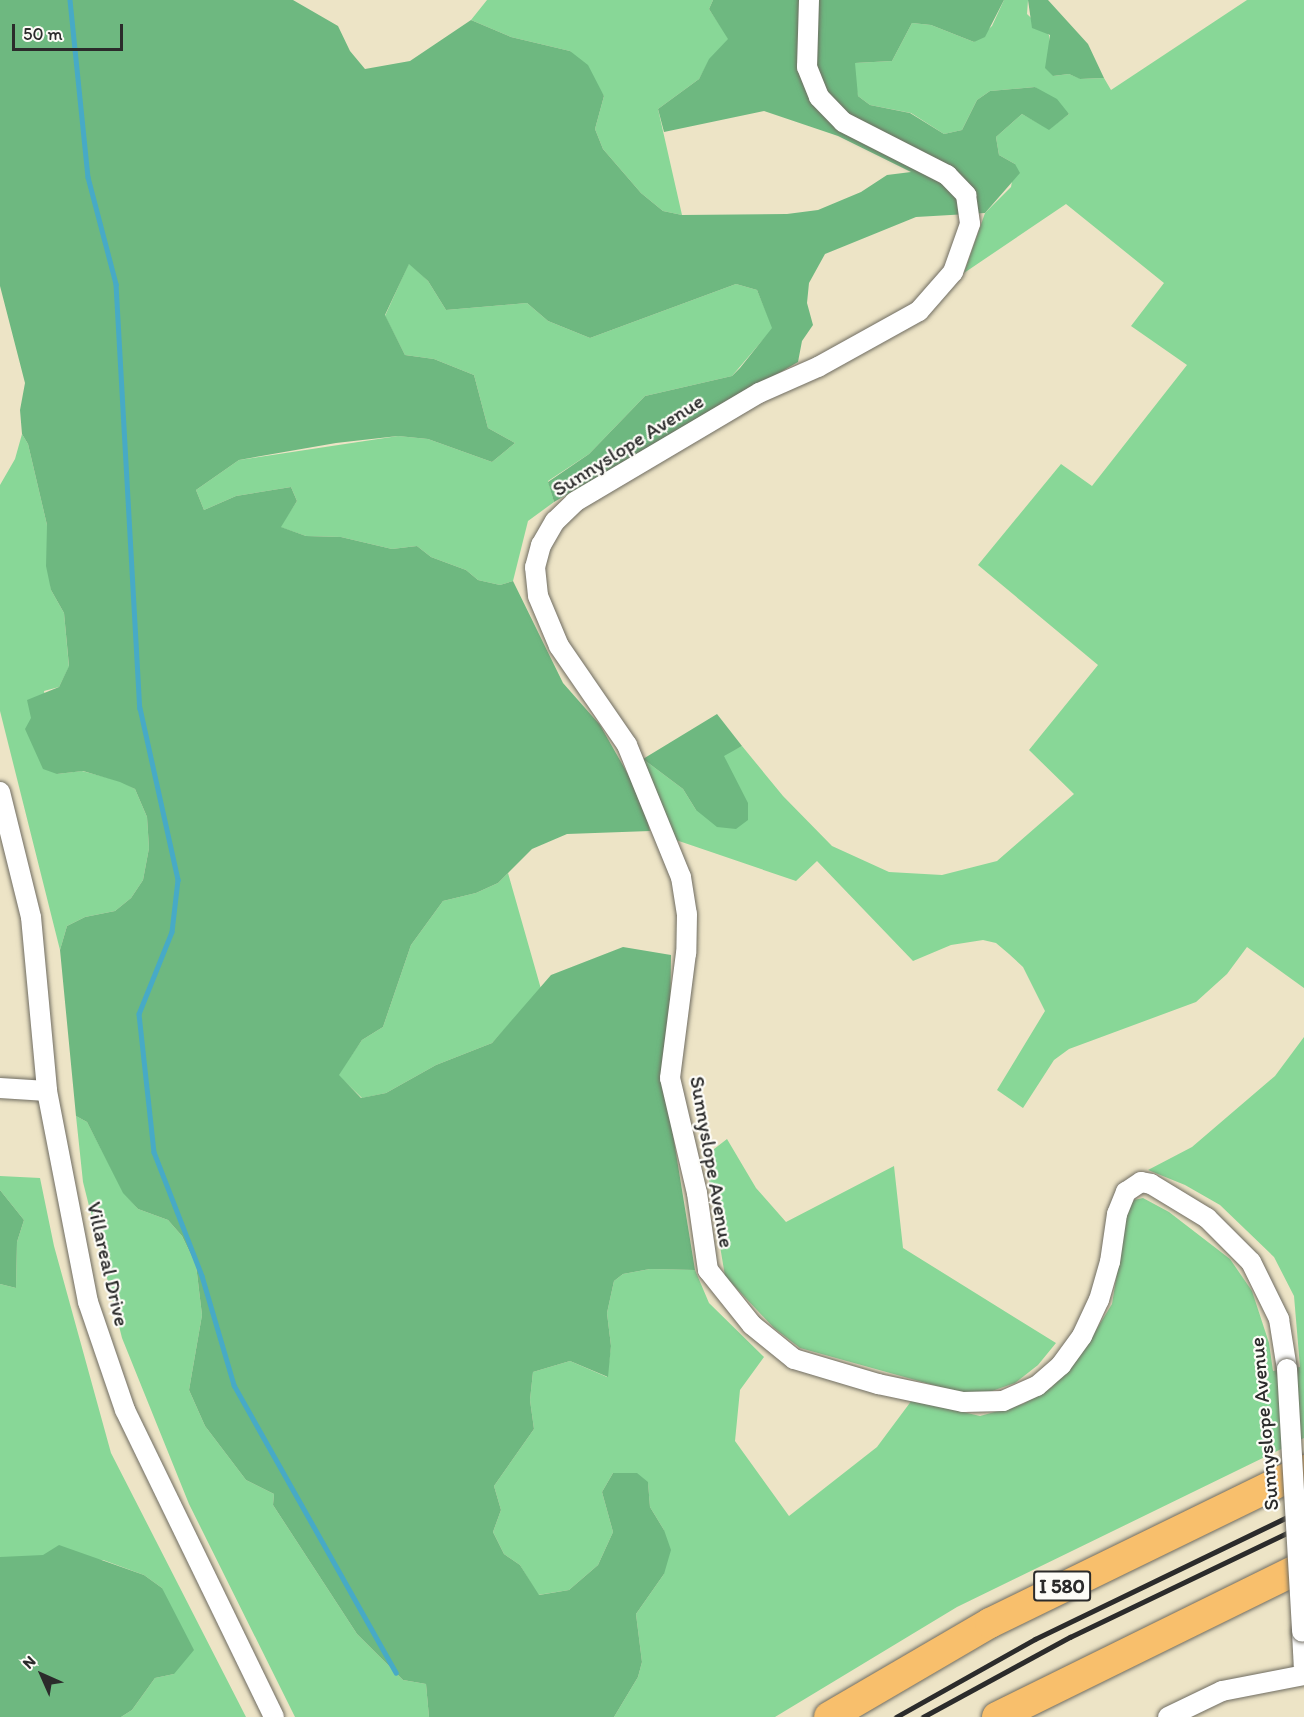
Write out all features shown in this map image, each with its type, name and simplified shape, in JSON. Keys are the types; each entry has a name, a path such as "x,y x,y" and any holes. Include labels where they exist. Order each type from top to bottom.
{"highway":[{"name":"I 580","path":"829,1717 990,1623 1304,1470"},
{"path":"997,1717 1304,1566"}],"street":[{"name":"Sunnyslope Avenue","path":"809,0 807,67 819,97 843,122 947,175 966,195 970,224 953,272 919,311 818,367 759,393 575,502 555,521 541,545 535,567 538,596 559,646 627,745 681,877 687,914 686,953 670,1078 697,1193 708,1270 717,1286 752,1325 794,1359 878,1384 963,1402 1003,1401 1037,1386 1062,1365 1082,1336 1099,1300 1110,1262 1117,1214 1126,1192 1141,1182 1151,1184 1207,1218 1251,1262 1279,1318 1287,1369 1304,1666"},
{"name":"Villareal Drive","path":"0,792 31,917 47,1091 88,1302 125,1410 274,1717"},
{"path":"0,1088 47,1091"},
{"path":"1168,1717 1222,1692 1304,1676"}],"green space":[{"path":"0,0 293,0 338,26 350,51 365,69 410,61 471,20 511,37 570,51 588,65 604,96 595,129 603,149 641,193 663,211 682,215 787,214 818,210 861,192 887,175 911,172 838,136 764,111 664,132 658,109 699,79 709,59 728,39 709,9 713,0 1004,0 985,37 974,42 931,25 912,23 892,61 855,63 858,96 870,105 910,113 944,134 962,130 977,100 990,91 1035,87 1057,99 1069,114 1049,130 1022,114 996,137 999,155 1015,164 1020,173 985,213 916,217 825,254 809,283 807,303 813,325 802,341 798,362 554,502 548,482 589,454 645,396 732,376 740,368 772,328 757,290 736,284 590,338 548,321 527,303 446,310 428,281 409,264 385,315 405,355 434,359 474,375 488,428 515,443 492,462 428,439 398,436 336,443 239,460 196,490 204,510 236,496 291,487 297,501 281,527 306,536 341,537 392,549 417,546 431,557 466,570 478,580 500,585 513,581 563,683 600,725 642,799 650,831 567,834 532,849 498,883 476,893 443,901 411,945 383,1027 362,1040 339,1075 361,1098 386,1093 436,1065 492,1043 551,975 623,947 671,955 669,1110 695,1270 650,1269 623,1274 614,1281 607,1313 611,1346 608,1377 570,1361 533,1372 530,1400 534,1429 494,1486 501,1510 493,1532 504,1554 520,1565 539,1595 569,1590 598,1565 613,1532 602,1492 613,1473 637,1473 648,1482 650,1507 664,1530 671,1550 664,1574 636,1614 642,1662 638,1677 614,1717 429,1717 426,1684 403,1680 357,1634 273,1505 274,1494 246,1480 205,1426 189,1390 202,1315 196,1265 182,1236 168,1220 138,1209 123,1193 87,1122 76,1116 60,950 67,926 85,917 115,911 131,898 143,880 149,848 147,817 135,789 120,782 83,771 57,774 43,769 25,729 31,718 27,700 59,687 69,666 64,613 51,590 46,566 47,525 28,444 22,434 20,410 25,383 0,286"},
{"path":"487,0 713,0 709,9 729,39 710,59 699,79 658,109 682,215 663,211 641,193 603,149 595,129 604,96 570,51 511,37 471,20"},
{"path":"1004,0 1028,0 1027,14 1049,35 1053,76 1069,74 1081,79 1104,78 1111,90 1247,0 1304,0 1304,988 1247,947 1227,974 1196,1002 1069,1049 1054,1060 1023,1108 997,1090 1045,1011 1023,967 1009,954 996,943 983,940 951,945 913,961 817,861 796,881 673,839 643,759 683,789 696,810 723,755 742,746 783,796 832,846 889,872 942,875 997,861 1074,794 1029,750 1098,665 978,565 1061,464 1092,486 1187,365 1131,326 1164,283 1066,204 964,273 985,213 1011,187 1015,164 999,155 996,137 1022,114 1049,129 1069,114 1035,87 990,91 977,100 962,130 944,134 911,113 870,105 858,96 853,74 855,63 892,61 912,23 931,25 974,42 992,26"},
{"path":"1028,0 1048,0 1088,44 1104,78 1080,79 1069,74 1053,76 1045,68 1050,35 1032,28"},
{"path":"409,263 428,281 446,310 527,303 548,321 590,338 736,284 757,290 773,328 732,376 645,396 589,454 548,481 554,502 528,521 513,581 500,585 478,580 466,570 431,557 417,546 392,549 341,537 306,536 280,527 297,501 291,487 236,496 204,510 196,490 239,460 398,436 428,439 492,462 515,443 488,428 474,375 434,359 405,355 385,316"},
{"path":"22,434 28,444 47,525 51,590 64,613 69,667 59,687 44,691 57,774 82,771 120,781 135,789 147,817 149,848 143,880 131,898 115,911 85,917 67,926 60,950 0,711 0,485 15,459"},
{"path":"717,714 742,746 724,756 748,803 748,820 736,829 717,827 696,810 683,789 643,759"},
{"path":"508,873 541,989 492,1043 436,1065 386,1093 362,1098 338,1075 362,1040 383,1027 411,945 443,901 476,893 498,883"},
{"path":"1304,1037 1304,1438 957,1607 775,1717 614,1717 638,1677 642,1662 636,1614 664,1574 664,1530 650,1507 648,1483 613,1473 602,1492 613,1532 598,1565 569,1590 538,1595 520,1565 504,1554 493,1532 501,1510 494,1486 534,1429 530,1400 533,1372 570,1361 607,1377 611,1346 607,1313 614,1281 623,1274 650,1269 695,1270 709,1303 764,1357 740,1390 735,1441 789,1516 877,1447 912,1400 980,1416 1023,1404 1052,1387 1080,1356 1112,1304 1127,1212 1134,1200 1143,1198 1169,1212 1230,1259 1252,1291 1269,1343 1273,1371 1300,1367 1294,1296 1274,1257 1220,1205 1185,1185 1148,1170 1192,1147 1275,1076"},
{"path":"76,1116 87,1122 124,1193 138,1209 168,1220 182,1236 196,1265 202,1315 189,1390 205,1426 246,1480 274,1494 273,1505 357,1634 403,1680 426,1684 429,1717 295,1717 189,1504 122,1338 83,1182"},
{"path":"727,1139 756,1188 786,1222 894,1166 903,1248 1056,1343 1038,1365 1015,1383 989,1392 962,1393 800,1348 774,1328 725,1276 705,1156"},
{"path":"0,1176 40,1178 54,1246 111,1453 246,1717 121,1717 132,1710 155,1678 174,1674 162,1588 144,1575 103,1560 0,1557 0,1284 16,1288 17,1242 24,1220 0,1190"},
{"path":"0,1190 24,1220 17,1242 16,1288 0,1284"},
{"path":"59,1545 144,1575 162,1588 194,1650 174,1674 155,1678 132,1710 121,1717 0,1717 0,1557 43,1555"}],"waterway":[{"path":"70,0 88,177 116,284 140,708 178,880 172,932 139,1014 154,1152 202,1276 234,1385 396,1672"}],"railway":[{"path":"896,1717 1035,1639 1304,1509"},
{"path":"923,1717 1070,1637 1304,1525"}]}
